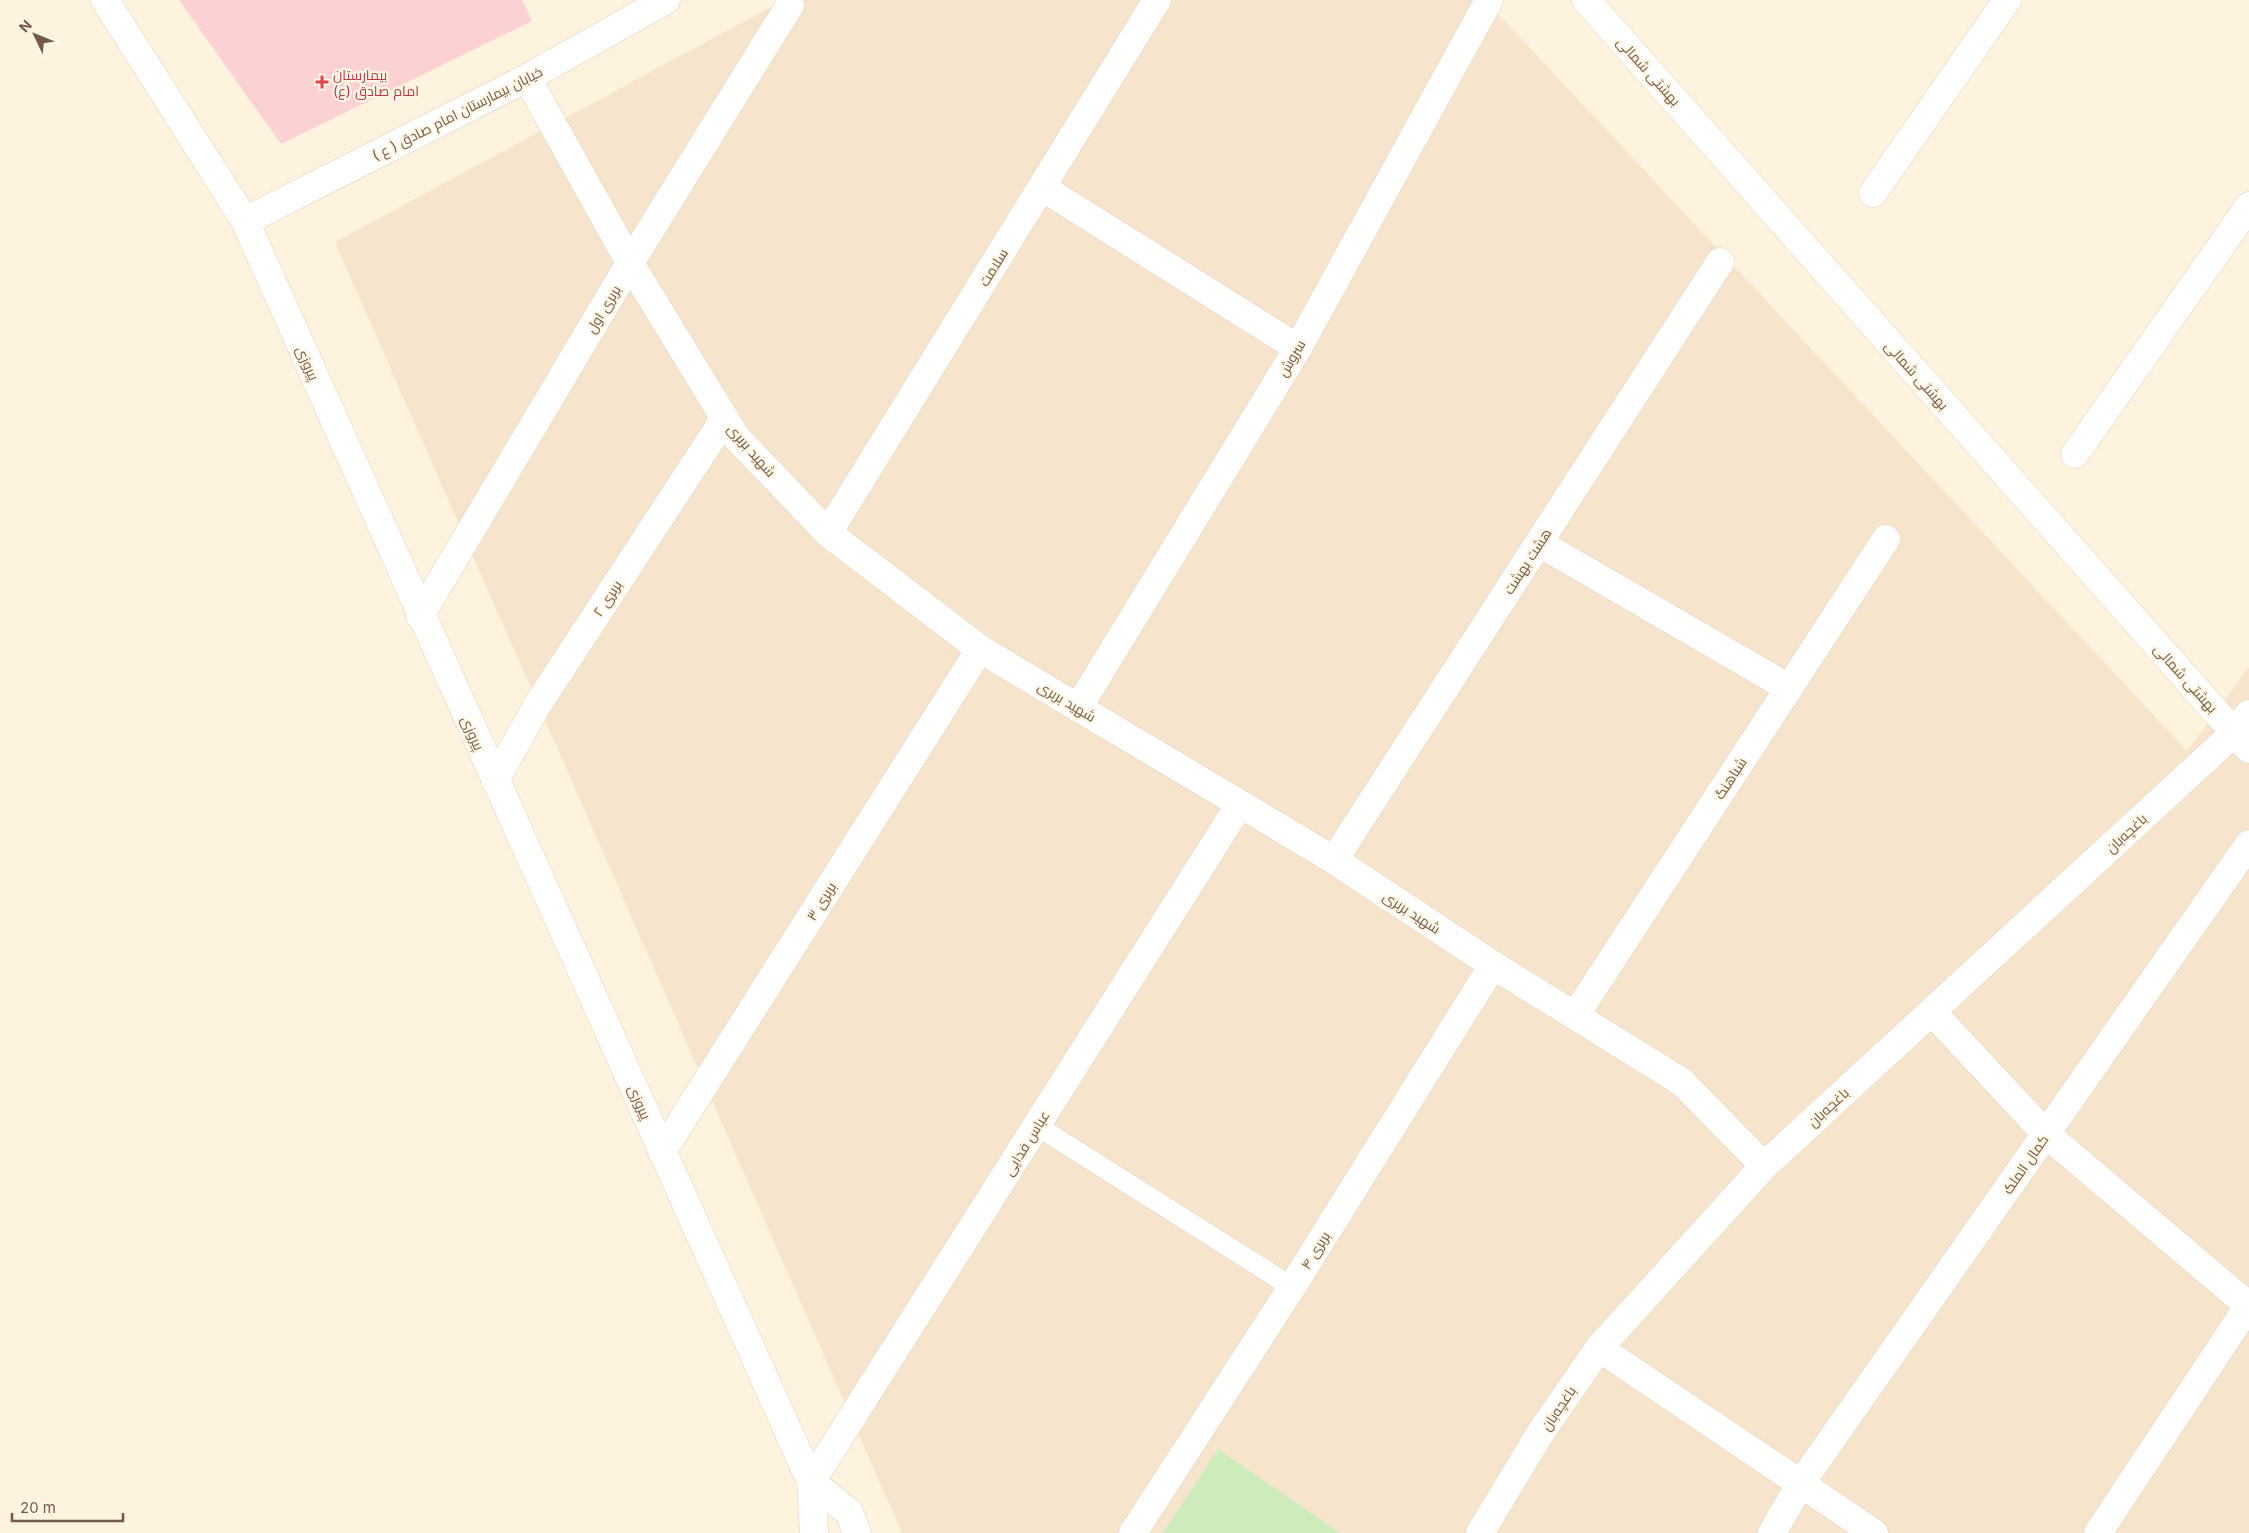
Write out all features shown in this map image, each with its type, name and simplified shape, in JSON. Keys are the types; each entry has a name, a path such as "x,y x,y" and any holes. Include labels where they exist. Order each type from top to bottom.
{"street":[{"name":"پیروزی","path":"105,0 244,222 811,1482"},
{"name":"خیابان بیمارستان امام صادق ( ع )","path":"244,222 527,78 666,0"},
{"name":"سلامت","path":"828,533 1043,188 1157,0"},
{"name":"سروش","path":"1078,708 1298,348 1490,0"},
{"name":"بهشتی شمالی","path":"1586,0 2244,732"},
{"path":"1872,193 2007,0"},
{"name":"بربری اول","path":"420,616 630,263 790,5"},
{"name":"شهید بربری","path":"527,78 630,263 736,437 828,533 980,649 1334,860 1493,965 1682,1082 1764,1166"},
{"path":"1043,188 1298,348"},
{"path":"2075,454 2249,206"},
{"name":"هشت بهشت","path":"1334,860 1720,262"},
{"name":"بربری ۲","path":"495,780 538,704 725,418"},
{"name":"شباهنگ","path":"1575,1016 1886,539"},
{"path":"1539,543 1789,688"},
{"name":"بربری ۳","path":"662,1152 980,649"},
{"name":"باغچه‌بان","path":"1480,1533 1541,1432 1599,1348 1764,1166 1932,1012 2244,732"},
{"name":"عباس فدایی","path":"811,1482 1240,804"},
{"name":"کمال الملک","path":"1772,1533 1801,1483 2249,844"},
{"name":"بربری ۴","path":"1133,1533 1292,1287 1493,965"},
{"path":"1932,1012 2046,1134 2249,1306 2098,1533"},
{"path":"1599,1348 1874,1533"},
{"path":"811,1482 814,1533"},
{"path":"811,1482 848,1512 858,1533"}],"lane":[{"path":"1037,1126 1292,1287"}],"shaded area":[{"name":"بیمارستان امام صادق (ع)","path":"179,0 522,0 532,21 281,144"},
{"path":"784,0 1485,0 2187,751 2249,667 2249,1533 902,1533 335,242"}],"green space":[{"path":"1218,1449 1340,1533 1163,1533"}],"place":[{"name":"بیمارستان امام صادق (ع)","path":"322,82"}]}
